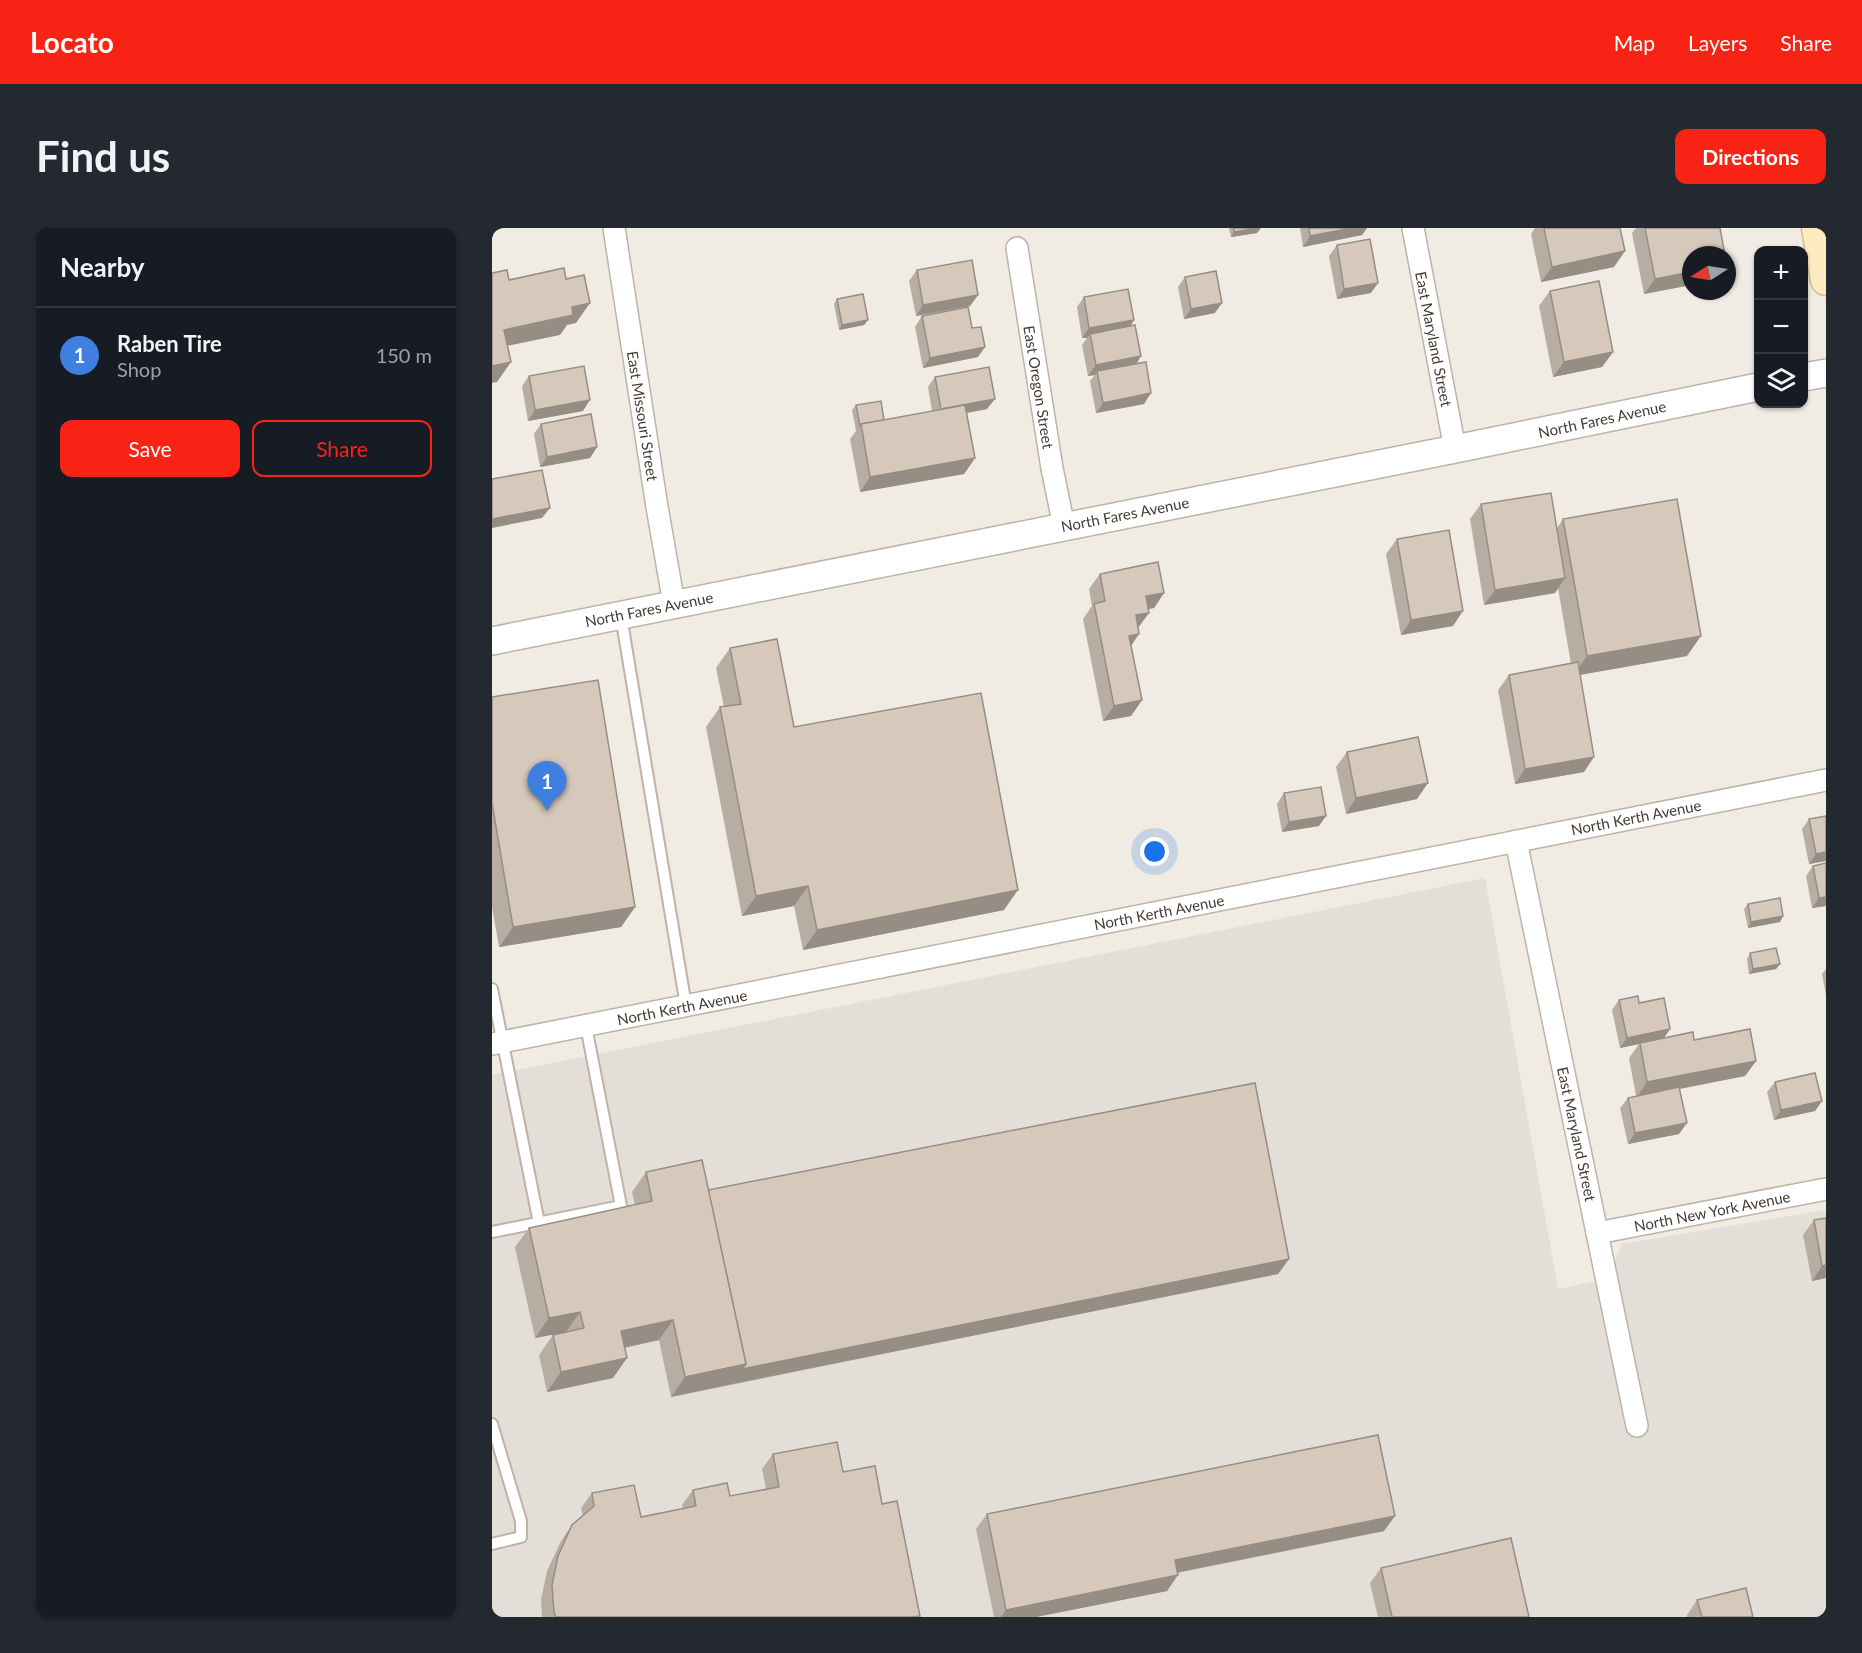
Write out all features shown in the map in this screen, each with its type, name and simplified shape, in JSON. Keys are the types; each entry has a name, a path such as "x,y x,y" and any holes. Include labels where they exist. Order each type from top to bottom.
{"main road":[{"path":"1817,228 1825,272"}],"street":[{"name":"East Missouri Street","path":"614,228 674,604"},
{"name":"East Maryland Street","path":"1413,228 1455,449"},
{"name":"East Oregon Street","path":"1017,248 1052,468 1064,527"},
{"path":"1808,376 1826,373"},
{"name":"North Fares Avenue","path":"492,641 1754,388"},
{"name":"North Kerth Avenue","path":"497,1044 1826,780"},
{"name":"East Maryland Street","path":"1516,841 1637,1426"},
{"name":"North New York Avenue","path":"1597,1233 1826,1189"}],"lane":[{"path":"621,615 686,1006"},
{"path":"492,989 497,1044 539,1223"},
{"path":"492,1232 621,1206 586,1026"},
{"path":"492,1424 521,1521 521,1537 492,1544"}],"shaded area":[{"path":"1485,878 1558,1289 1607,1279 1622,1244 1826,1210 1826,1617 492,1617 492,1075"}],"building":[{"path":"1234,228 1258,228 1234,232"},
{"path":"1309,228 1352,228 1310,236"},
{"path":"1544,228 1620,228 1625,251 1552,267"},
{"path":"1645,228 1720,228 1723,246 1682,246 1682,274 1655,279"},
{"path":"1370,239 1378,283 1344,289 1337,245"},
{"path":"972,260 978,295 923,305 917,270"},
{"path":"564,268 566,279 584,275 590,303 572,307 573,315 504,330 511,362 492,366 492,273 507,270 509,280"},
{"path":"1216,271 1222,303 1191,309 1185,277"},
{"path":"1599,281 1613,352 1564,362 1550,291"},
{"path":"1128,289 1134,320 1089,328 1084,297"},
{"path":"863,294 868,320 842,325 837,299"},
{"path":"968,307 972,328 981,327 985,347 930,358 922,316"},
{"path":"1135,325 1141,356 1096,365 1090,334"},
{"path":"1146,362 1151,393 1103,403 1097,371"},
{"path":"584,366 590,400 535,410 529,376"},
{"path":"989,367 995,399 941,409 935,377"},
{"path":"881,401 884,420 860,426 856,405"},
{"path":"965,405 975,458 870,477 861,424"},
{"path":"591,414 597,447 547,457 541,424"},
{"path":"542,470 550,508 492,519 492,479"},
{"path":"1551,493 1565,578 1495,590 1481,504"},
{"path":"1677,499 1701,636 1587,656 1563,519"},
{"path":"1449,530 1463,611 1411,620 1397,539"},
{"path":"1158,562 1164,593 1146,596 1149,613 1136,615 1139,634 1129,636 1142,700 1114,706 1094,604 1105,601 1100,574"},
{"path":"777,639 794,727 981,693 1018,890 817,930 808,886 756,896 720,707 741,704 730,648"},
{"path":"1578,662 1594,757 1525,769 1509,675"},
{"path":"598,680 635,907 513,927 492,803 492,697"},
{"path":"1418,737 1428,783 1356,798 1347,752"},
{"path":"1321,787 1326,816 1289,822 1284,793"},
{"path":"1826,816 1826,852 1816,854 1809,819"},
{"path":"1826,863 1826,897 1819,898 1813,866"},
{"path":"1780,898 1783,916 1751,922 1748,904"},
{"path":"1776,948 1780,964 1753,969 1750,953"},
{"path":"1638,996 1639,1003 1664,998 1670,1029 1627,1038 1619,1000"},
{"path":"1750,1029 1756,1061 1647,1082 1640,1043 1693,1032 1694,1040"},
{"path":"1815,1073 1822,1101 1781,1110 1775,1082"},
{"path":"1255,1083 1289,1259 742,1369 746,1364 708,1190"},
{"path":"1679,1087 1687,1123 1635,1133 1628,1098"},
{"path":"702,1160 746,1364 685,1377 673,1320 621,1331 627,1358 561,1372 553,1335 584,1328 580,1312 549,1318 529,1228 652,1201 646,1172"},
{"path":"1826,1218 1826,1265 1822,1266 1814,1220"},
{"path":"1378,1435 1395,1516 1175,1560 1178,1575 1006,1610 987,1514"},
{"path":"837,1442 843,1472 875,1466 882,1504 897,1501 920,1616 556,1617 552,1585 558,1556 572,1525 594,1506 592,1493 634,1485 641,1517 696,1506 693,1490 727,1483 730,1496 779,1487 773,1454"},
{"path":"1511,1538 1529,1617 1392,1617 1381,1568"},
{"path":"1746,1588 1753,1617 1702,1617 1697,1600"}],"place":[{"name":"Raben Tire","path":"547,811"}]}
